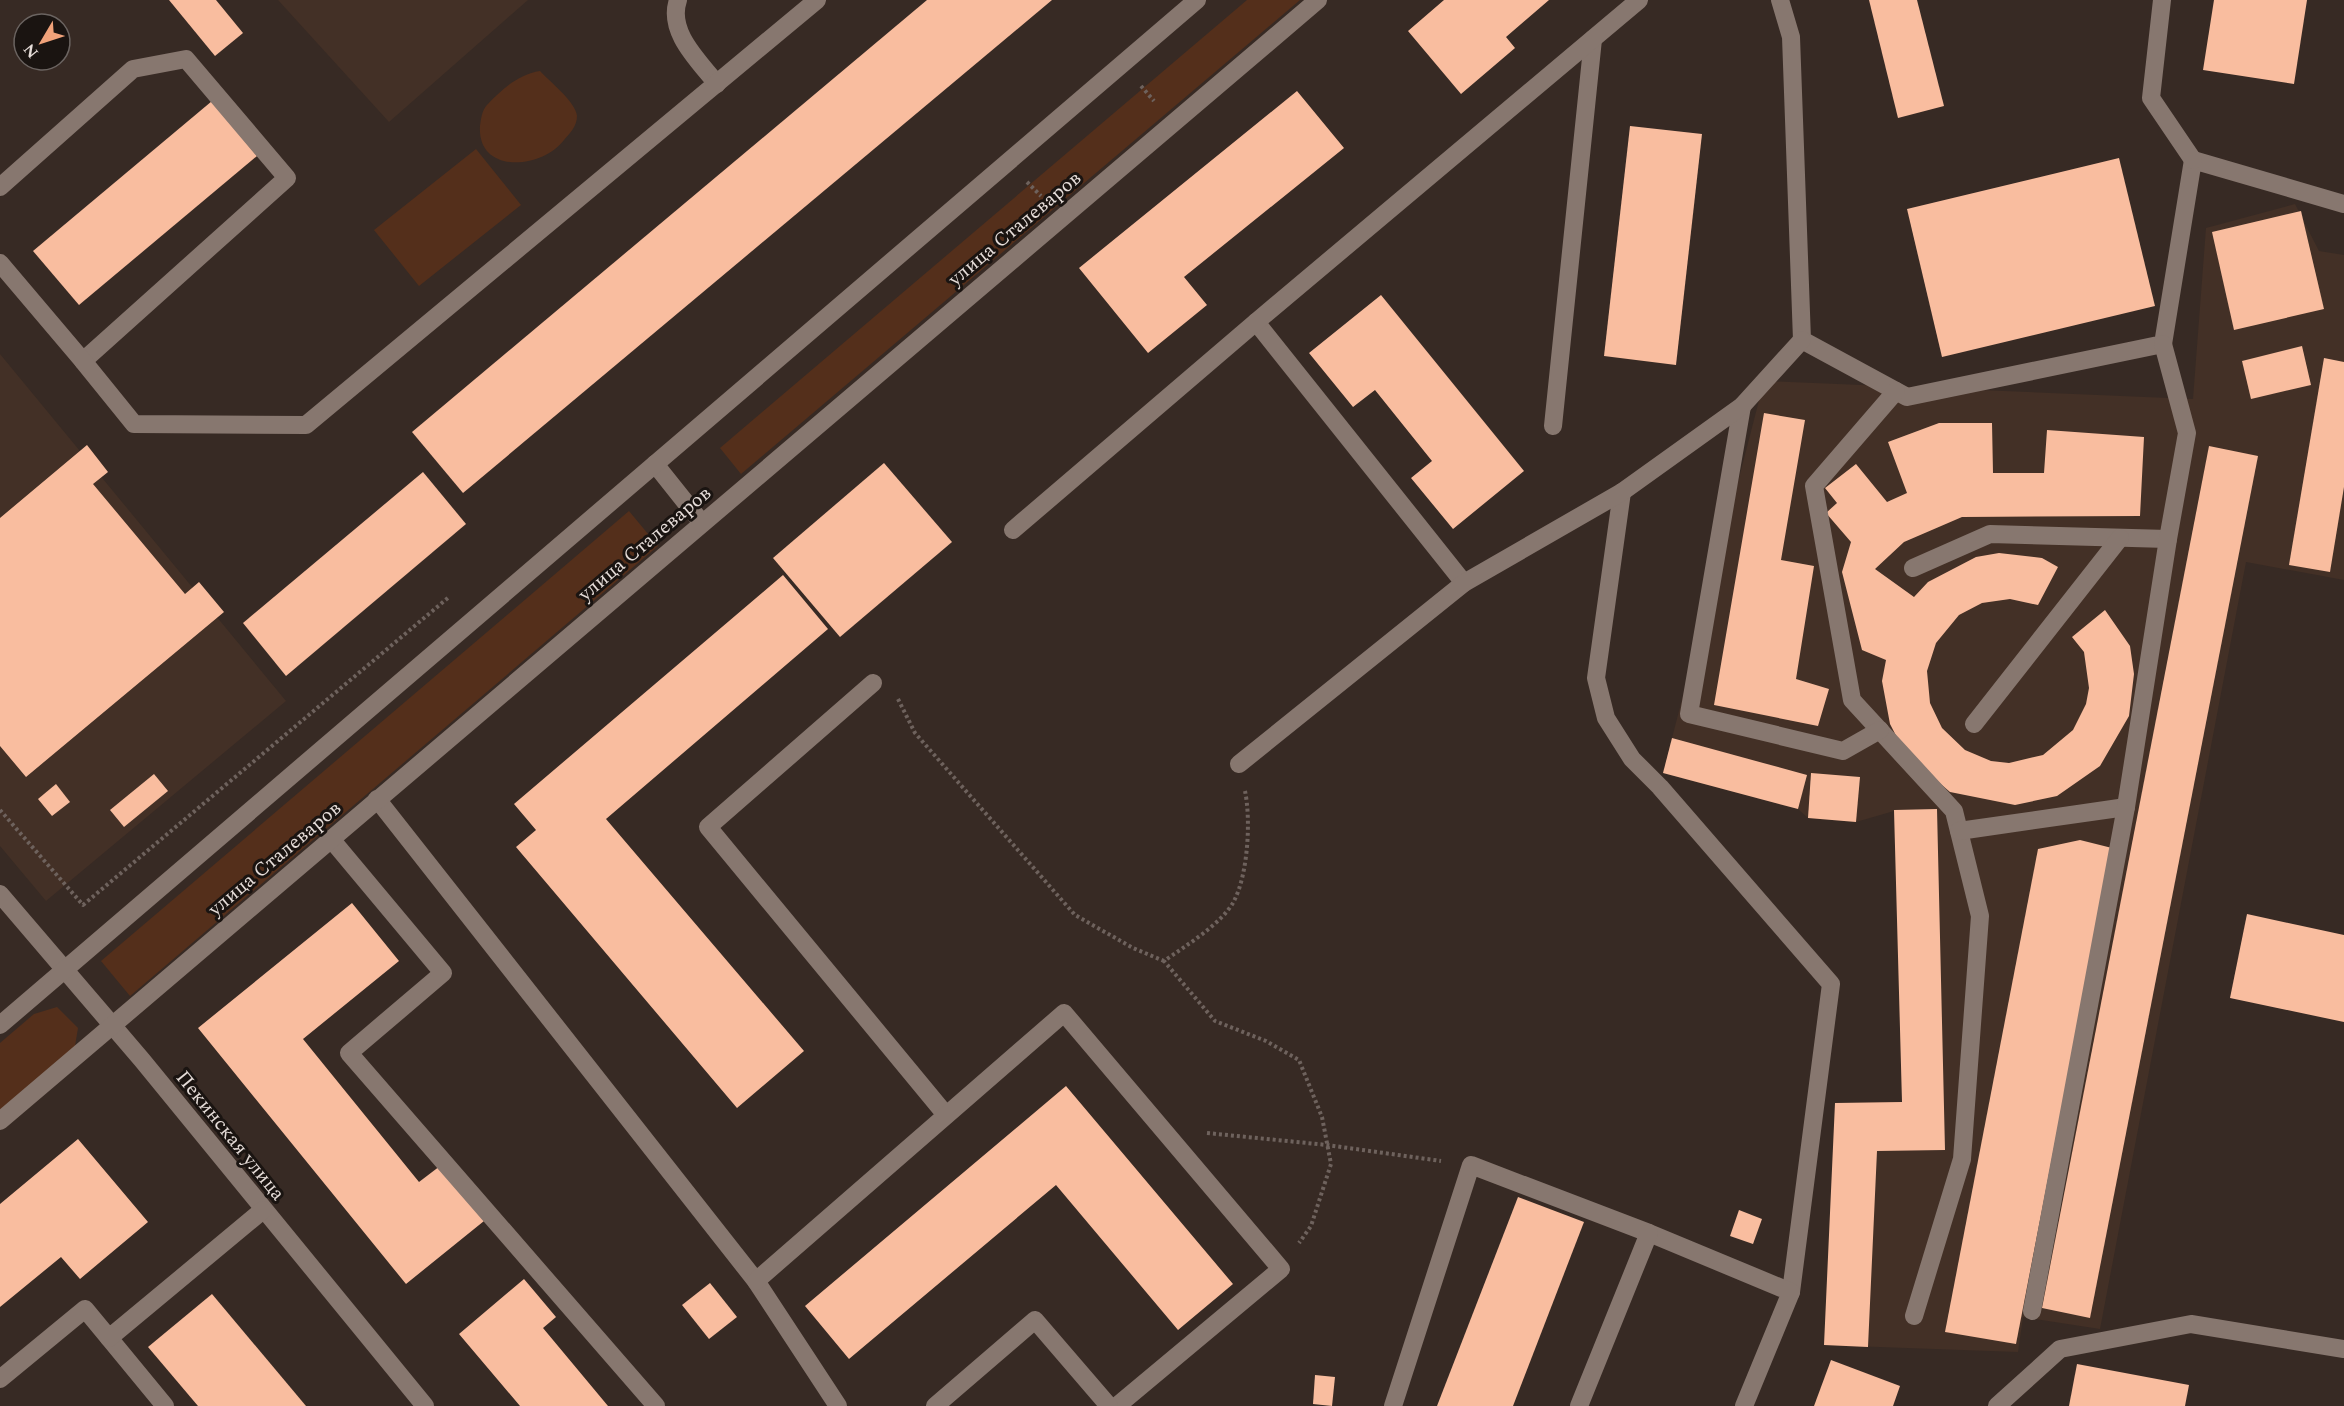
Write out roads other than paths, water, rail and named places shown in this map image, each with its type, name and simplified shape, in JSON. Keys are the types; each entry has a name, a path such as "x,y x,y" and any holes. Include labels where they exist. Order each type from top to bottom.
{"street":[{"path":"678,0 676,17 681,38 717,84"},
{"path":"0,1025 1197,0"},
{"name":"улица Сталеваров","path":"0,1121 1318,0"},
{"path":"1013,530 1639,0"},
{"path":"1239,764 1464,583 1622,492 1742,406 1802,340 1791,37 1780,0"},
{"path":"2162,0 2151,98 2193,160 2344,204"},
{"path":"0,263 134,424 306,425 717,84 807,3"},
{"path":"1553,426 1593,39"},
{"path":"0,187 133,69 186,59 287,178 83,361"},
{"path":"2032,1311 2126,807 2187,433 2163,344 2193,160"},
{"path":"1256,322 1464,583"},
{"path":"1802,340 1907,397 2163,344"},
{"path":"1896,391 1814,486 1852,700 1954,811 1980,916 1962,1159 1914,1316"},
{"path":"1742,406 1689,714 1843,751 1880,730"},
{"path":"655,464 702,523"},
{"path":"1622,492 1596,678 1606,718 1632,759 1660,787 1831,984 1791,1292 1744,1406"},
{"path":"1913,568 1990,534 2168,539"},
{"path":"1974,724 2120,538"},
{"path":"873,683 708,827 946,1116"},
{"path":"377,799 756,1281 838,1406"},
{"path":"1959,831 2126,807"},
{"path":"331,839 442,973 349,1053 656,1406"},
{"name":"Пекинская улица","path":"0,894 113,1025 425,1406"},
{"path":"756,1281 1064,1013 1281,1269 1118,1406"},
{"path":"1393,1406 1471,1165 1648,1233 1791,1292"},
{"path":"109,1338 263,1210"},
{"path":"1579,1406 1648,1233"},
{"path":"0,1379 85,1309 165,1406"},
{"path":"935,1406 1035,1320 1108,1406"},
{"path":"1997,1406 2060,1348 2191,1324 2344,1349"}]}
